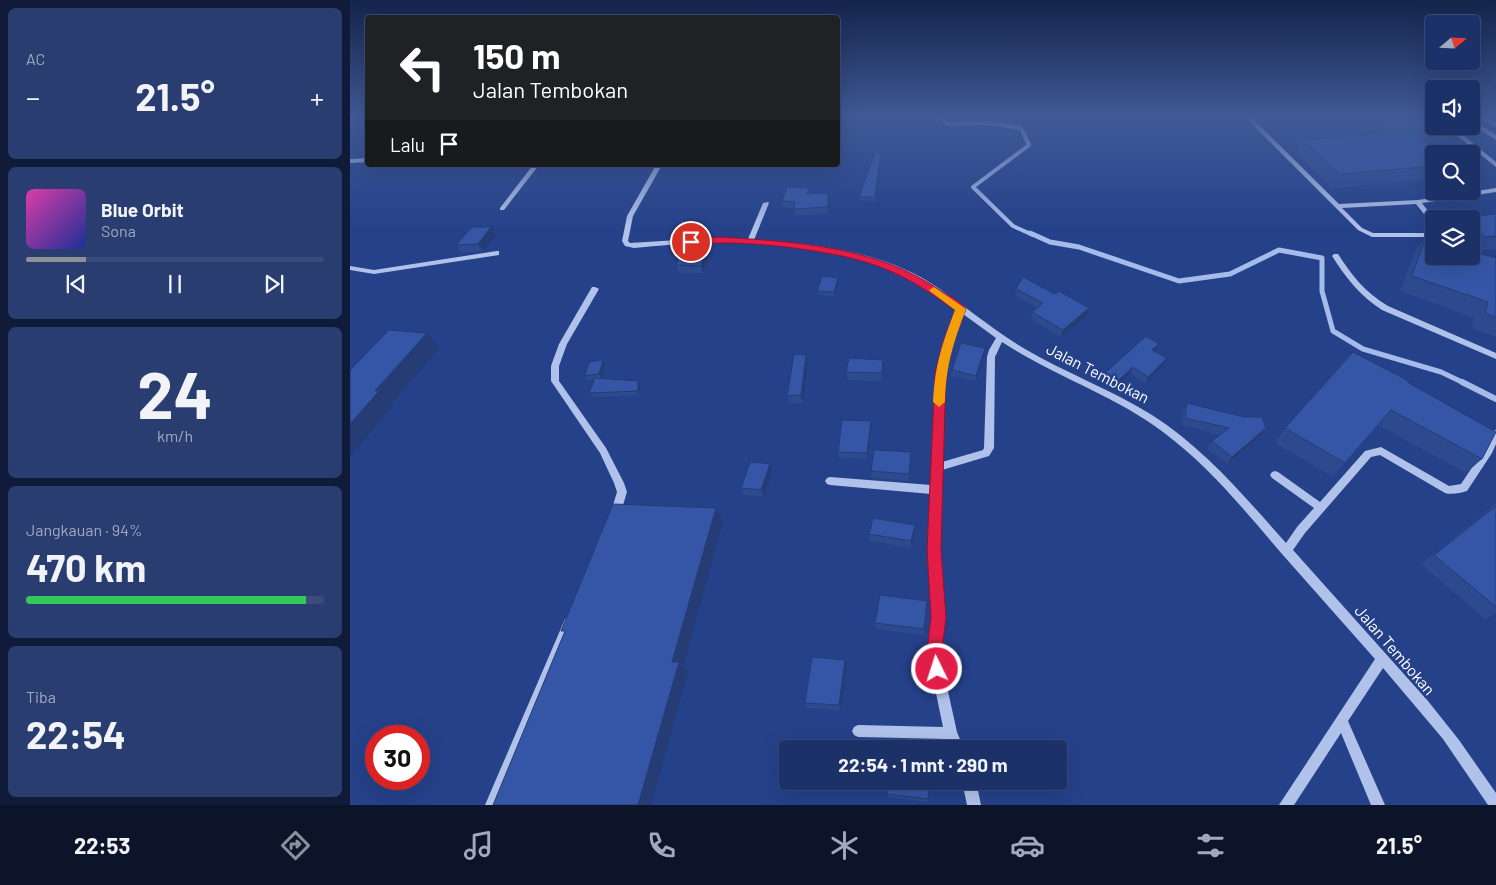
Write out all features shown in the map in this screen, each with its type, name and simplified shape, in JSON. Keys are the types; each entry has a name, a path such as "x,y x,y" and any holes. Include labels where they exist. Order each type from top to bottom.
{"street":[{"path":"1285,154 1360,229 1372,235 1425,235"},
{"path":"1482,154 1496,165"},
{"path":"350,161 365,160"},
{"path":"502,209 534,167"},
{"name":"Jalan Tembokan","path":"658,167 630,216 625,241 628,245 721,240 750,242 830,251 887,265 930,287 961,309 997,343 1051,367 1137,410 1167,430 1198,455 1440,725 1496,805"},
{"path":"1338,206 1418,202 1496,190"},
{"path":"1418,202 1425,211"},
{"path":"750,242 766,203"},
{"path":"350,268 374,272 497,254"},
{"path":"1336,256 1352,282 1373,301 1496,356"},
{"path":"595,288 562,344 555,366 555,381 603,451 620,483 622,492 620,502 608,529"},
{"path":"955,740 937,669 935,651 938,617 934,550 940,373 948,343 961,309"},
{"path":"937,467 986,453 997,343"},
{"path":"1286,551 1368,454 1374,451 1381,451 1448,490 1457,490 1464,488 1487,453 1490,443 1496,434"},
{"path":"1275,475 1321,508"},
{"path":"830,481 936,490"},
{"path":"492,805 574,612"},
{"path":"1286,805 1382,659"},
{"path":"1342,721 1378,805"},
{"path":"858,731 952,733"},
{"path":"970,790 974,805"}],"building":[{"path":"874,154 881,154 875,197 859,197"},
{"path":"1318,154 1425,154 1425,167 1340,174"},
{"path":"787,187 809,188 807,194 828,193 828,207 794,209 795,202 782,201"},
{"path":"1496,214 1496,236 1485,237 1480,233 1480,215"},
{"path":"472,227 491,227 478,244 456,245"},
{"path":"1425,239 1425,265 1480,265 1480,254 1496,258 1496,317 1485,313 1488,302 1412,276"},
{"path":"685,243 709,243 701,266 676,265"},
{"path":"822,276 838,278 834,292 817,291"},
{"path":"1023,277 1055,294 1059,291 1089,308 1063,330 1032,312 1043,303 1016,289"},
{"path":"389,330 427,333 375,391 379,391 350,424 350,370"},
{"path":"1146,336 1159,344 1152,350 1167,358 1148,377 1133,367 1118,381 1105,373"},
{"path":"961,343 985,348 976,376 952,370"},
{"path":"1353,352 1407,380 1409,383 1496,432 1482,459 1391,410 1345,463 1285,428"},
{"path":"794,354 806,355 801,395 787,396"},
{"path":"849,358 883,360 882,373 846,372"},
{"path":"603,360 599,374 585,376 589,362"},
{"path":"595,378 638,381 638,391 589,393"},
{"path":"1187,403 1244,417 1262,417 1266,428 1232,457 1212,441 1229,428 1185,418"},
{"path":"842,420 871,421 867,453 838,452"},
{"path":"874,450 911,452 909,474 871,471"},
{"path":"750,462 770,464 761,490 741,488"},
{"path":"613,504 716,508 672,662 679,662 638,805 493,805 565,631 561,631"},
{"path":"1496,506 1496,607 1434,555"},
{"path":"873,518 915,525 911,541 869,534"},
{"path":"880,595 927,601 924,629 875,623"},
{"path":"812,657 845,660 839,705 805,703"},
{"path":"887,790 928,790 928,799 887,794"}],"waterway":[{"path":"1018,154 973,187 1013,226 1033,235"},
{"path":"1030,233 1050,242 1079,247 1179,281 1230,274 1279,250 1322,258 1322,291 1333,331 1363,349 1441,372 1464,383"},
{"path":"1464,383 1496,399"}],"slow traffic":[{"path":"934,290 961,309 948,343 940,373 939,402"}],"route":[{"path":"691,242 721,240 757,242 862,257 895,268 930,287 961,309 948,343 940,373 934,550 938,617 935,651 937,669"}]}
